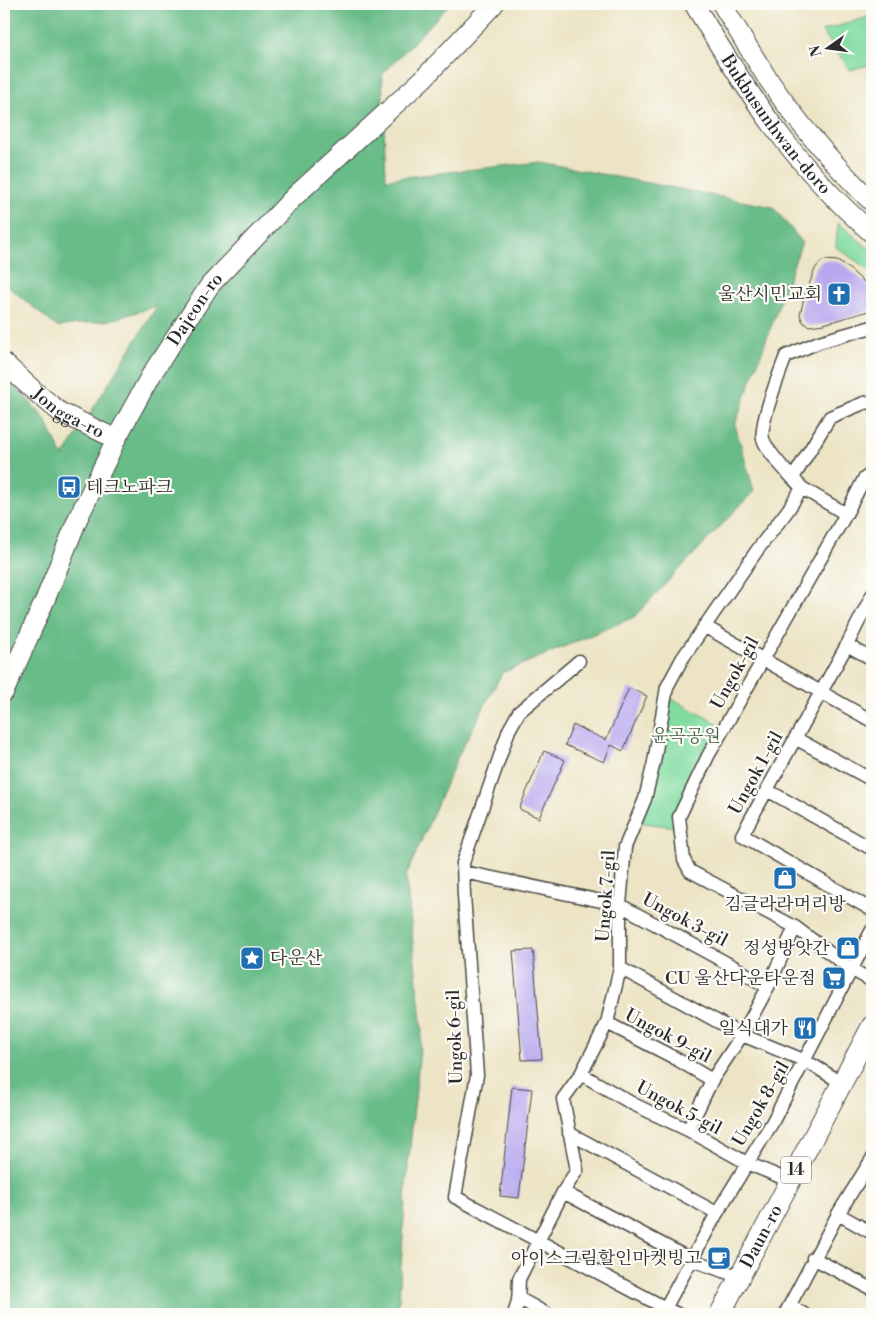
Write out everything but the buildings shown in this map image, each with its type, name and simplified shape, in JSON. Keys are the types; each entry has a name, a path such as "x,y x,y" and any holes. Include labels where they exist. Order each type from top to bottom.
{"main road":[{"name":"Dajeon-ro","path":"4,692 78,518 116,439 151,375 210,285 295,196 423,78 494,4"},
{"name":"Bukbusunhwan-doro","path":"694,4 770,124 819,182 872,233"},
{"name":"Bukbusunhwan-doro","path":"722,4 767,77 790,109 821,148 872,202"},
{"name":"Jongga-ro","path":"4,363 60,412 116,439"},
{"name":"Daun-ro","path":"720,1314 872,1026"}],"street":[{"path":"846,514 802,488 777,461 763,438 766,410 786,356 819,342 872,327"},
{"path":"793,478 830,417 864,403 872,402"},
{"name":"Ungok-gil","path":"872,473 864,479 708,756 679,817 684,860 690,871 796,927 851,969 872,981"},
{"name":"Ungok 7-gil","path":"514,1314 520,1299 518,1290 519,1278 563,1192 577,1170 564,1099 581,1074 607,1023 620,968 620,904 625,847 644,798 654,762 667,687 682,659 704,626 802,488"},
{"name":"Ungok 1-gil","path":"872,595 847,645 742,834 872,910"},
{"path":"704,626 872,721"},
{"path":"847,645 872,659"},
{"name":"Ungok 6-gil","path":"580,661 519,712 509,730 464,863 464,895 477,1075 455,1197 664,1311 678,1314"},
{"path":"795,738 872,780"},
{"path":"767,790 872,849"},
{"name":"Ungok 3-gil","path":"464,872 620,904 768,987"},
{"name":"Ungok 9-gil","path":"688,1130 712,1080 742,1035 768,987 796,927"},
{"name":"Ungok 8-gil","path":"664,1311 717,1213 772,1123 806,1061 872,930"},
{"path":"620,968 742,1035 806,1061 842,1083"},
{"name":"Ungok 9-gil","path":"607,1023 673,1057 712,1080"},
{"name":"Ungok 5-gil","path":"581,1074 633,1104 688,1130 747,1163 790,1181"},
{"path":"570,1133 717,1213"},
{"path":"804,1314 787,1310 813,1258 872,1159"},
{"path":"563,1192 692,1260 740,1277"},
{"path":"838,1214 872,1233"},
{"path":"813,1258 872,1289"},
{"path":"520,1299 548,1314"}],"green space":[{"path":"4,4 450,4 382,75 386,179 539,162 773,207 802,242 735,425 754,491 634,617 502,673 459,754 406,876 422,1030 406,1186 399,1300 395,1314 4,1314 4,373 45,419 63,457 157,306 111,320 57,327 4,283"},
{"path":"872,16 872,64 850,70 822,31"},
{"path":"838,223 872,251 872,272 836,247"},
{"name":"윤곡공원","path":"669,697 722,726 676,827 637,822"}],"place":[{"name":"울산시민교회","path":"839,294"},
{"name":"테크노파크","path":"69,487"},
{"name":"김글라라머리방","path":"785,878"},
{"name":"정성방앗간","path":"848,948"},
{"name":"다운산","path":"252,958"},
{"name":"CU 울산다운타운점","path":"834,978"},
{"name":"일식대가","path":"805,1028"},
{"name":"아이스크림할인마켓빙고","path":"719,1258"}]}
